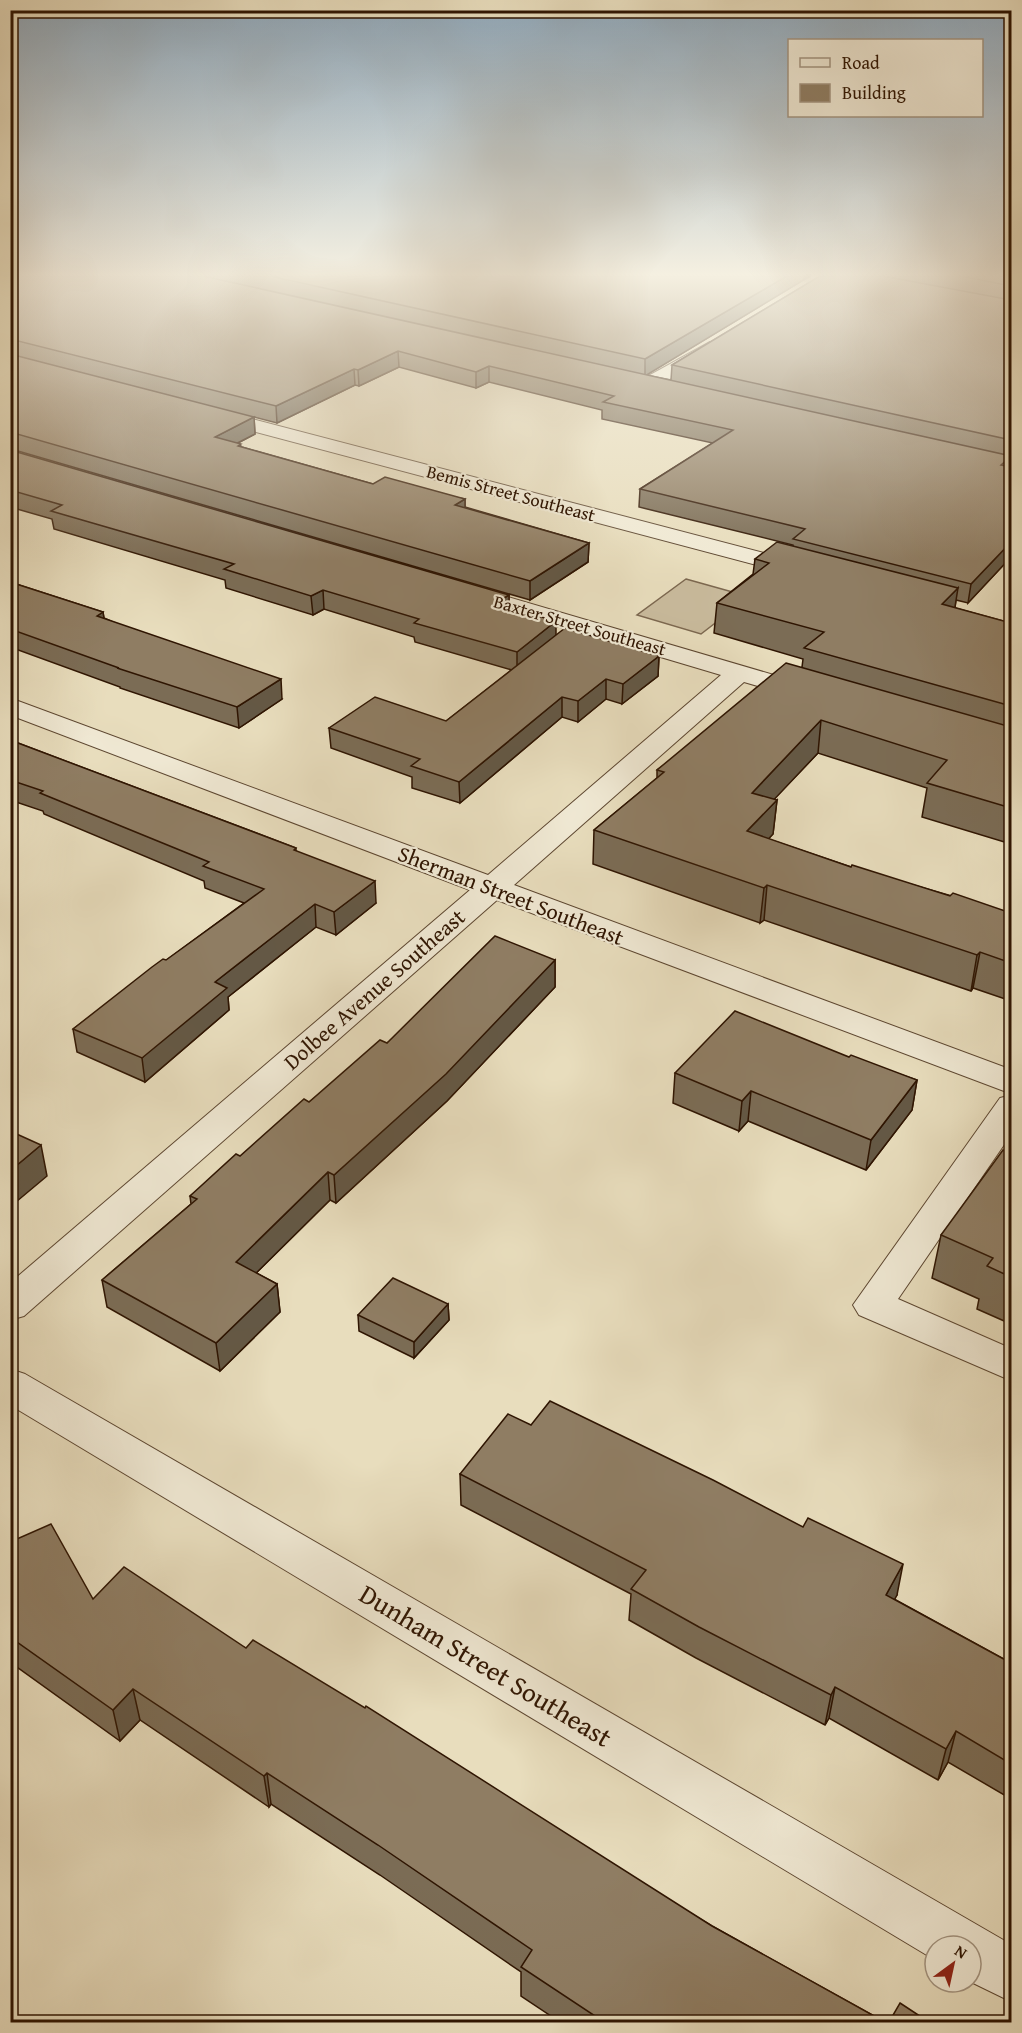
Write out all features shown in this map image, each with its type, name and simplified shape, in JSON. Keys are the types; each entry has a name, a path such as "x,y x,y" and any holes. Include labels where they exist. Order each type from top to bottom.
{"street":[{"path":"648,384 670,371"},
{"path":"625,379 673,390"},
{"name":"Bemis Street Southeast","path":"188,408 817,574"},
{"name":"Baxter Street Southeast","path":"441,584 835,700"},
{"name":"Dolbee Avenue Southeast","path":"10,1306 739,673"},
{"name":"Sherman Street Southeast","path":"10,706 1011,1083"},
{"path":"1011,1106 873,1305 1011,1365"},
{"name":"Dunham Street Southeast","path":"10,1385 942,1934"},
{"path":"983,1959 1011,1976"}],"shaded area":[{"path":"686,579 754,598 731,611 701,634 637,615"}],"building":[{"path":"10,371 75,371 254,417 215,437 241,444 238,446 373,484 385,477 465,499 455,505 589,543 530,581 10,432"},
{"path":"137,371 350,371 276,406"},
{"path":"509,371 629,371 1011,456 1001,465 1011,467 1011,542 971,584 793,539 805,529 640,489 733,430 603,402 614,396"},
{"path":"699,371 1011,371 1011,440"},
{"path":"10,450 509,595 494,604 556,621 517,652 414,623 419,619 323,590 311,596 224,569 234,564 51,511 62,505 10,490"},
{"path":"777,542 958,588 942,604 1011,623 1011,706 804,648 824,632 717,603 769,563 755,559"},
{"path":"10,582 103,612 97,616 281,679 237,707 117,668 119,668 10,629"},
{"path":"565,628 659,656 623,684 606,679 578,701 562,697 459,782 411,766 420,759 329,728 375,697 446,721"},
{"path":"786,663 1011,727 1011,750 1005,757 1011,759 1011,808 927,783 947,760 821,720 752,793 777,800 747,831 851,867 852,865 950,896 953,893 1011,913 1011,963 980,952 977,955 767,885 764,888 594,830 664,772 657,770"},
{"path":"10,740 296,848 294,850 375,881 334,912 315,904 215,982 227,988 142,1058 73,1029 152,967 163,959 166,960 264,889 203,866 209,862 40,793 43,791 10,780"},
{"path":"495,936 555,960 446,1074 334,1175 328,1172 236,1262 277,1284 216,1343 102,1280 197,1199 190,1196 236,1154 240,1156 304,1099 309,1102 380,1040 387,1043"},
{"path":"735,1011 849,1057 851,1055 917,1080 871,1140 751,1091 742,1101 675,1073"},
{"path":"10,1131 41,1145 10,1171"},
{"path":"1003,1150 1011,1154 1011,1277 987,1266 993,1258 941,1235"},
{"path":"393,1278 448,1304 414,1342 358,1315"},
{"path":"550,1401 713,1480 803,1527 808,1518 903,1564 886,1595 1011,1663 1011,1764 956,1731 946,1749 835,1687 831,1695 699,1627 631,1589 646,1570 460,1474 508,1414 531,1425"},
{"path":"51,1524 93,1599 124,1567 246,1648 253,1640 365,1708 366,1706 712,1926 885,2022 604,2022 521,1967 532,1950 267,1773 264,1776 133,1689 113,1710 10,1637 10,1542"},
{"path":"900,2003 929,2022 889,2022"}]}
